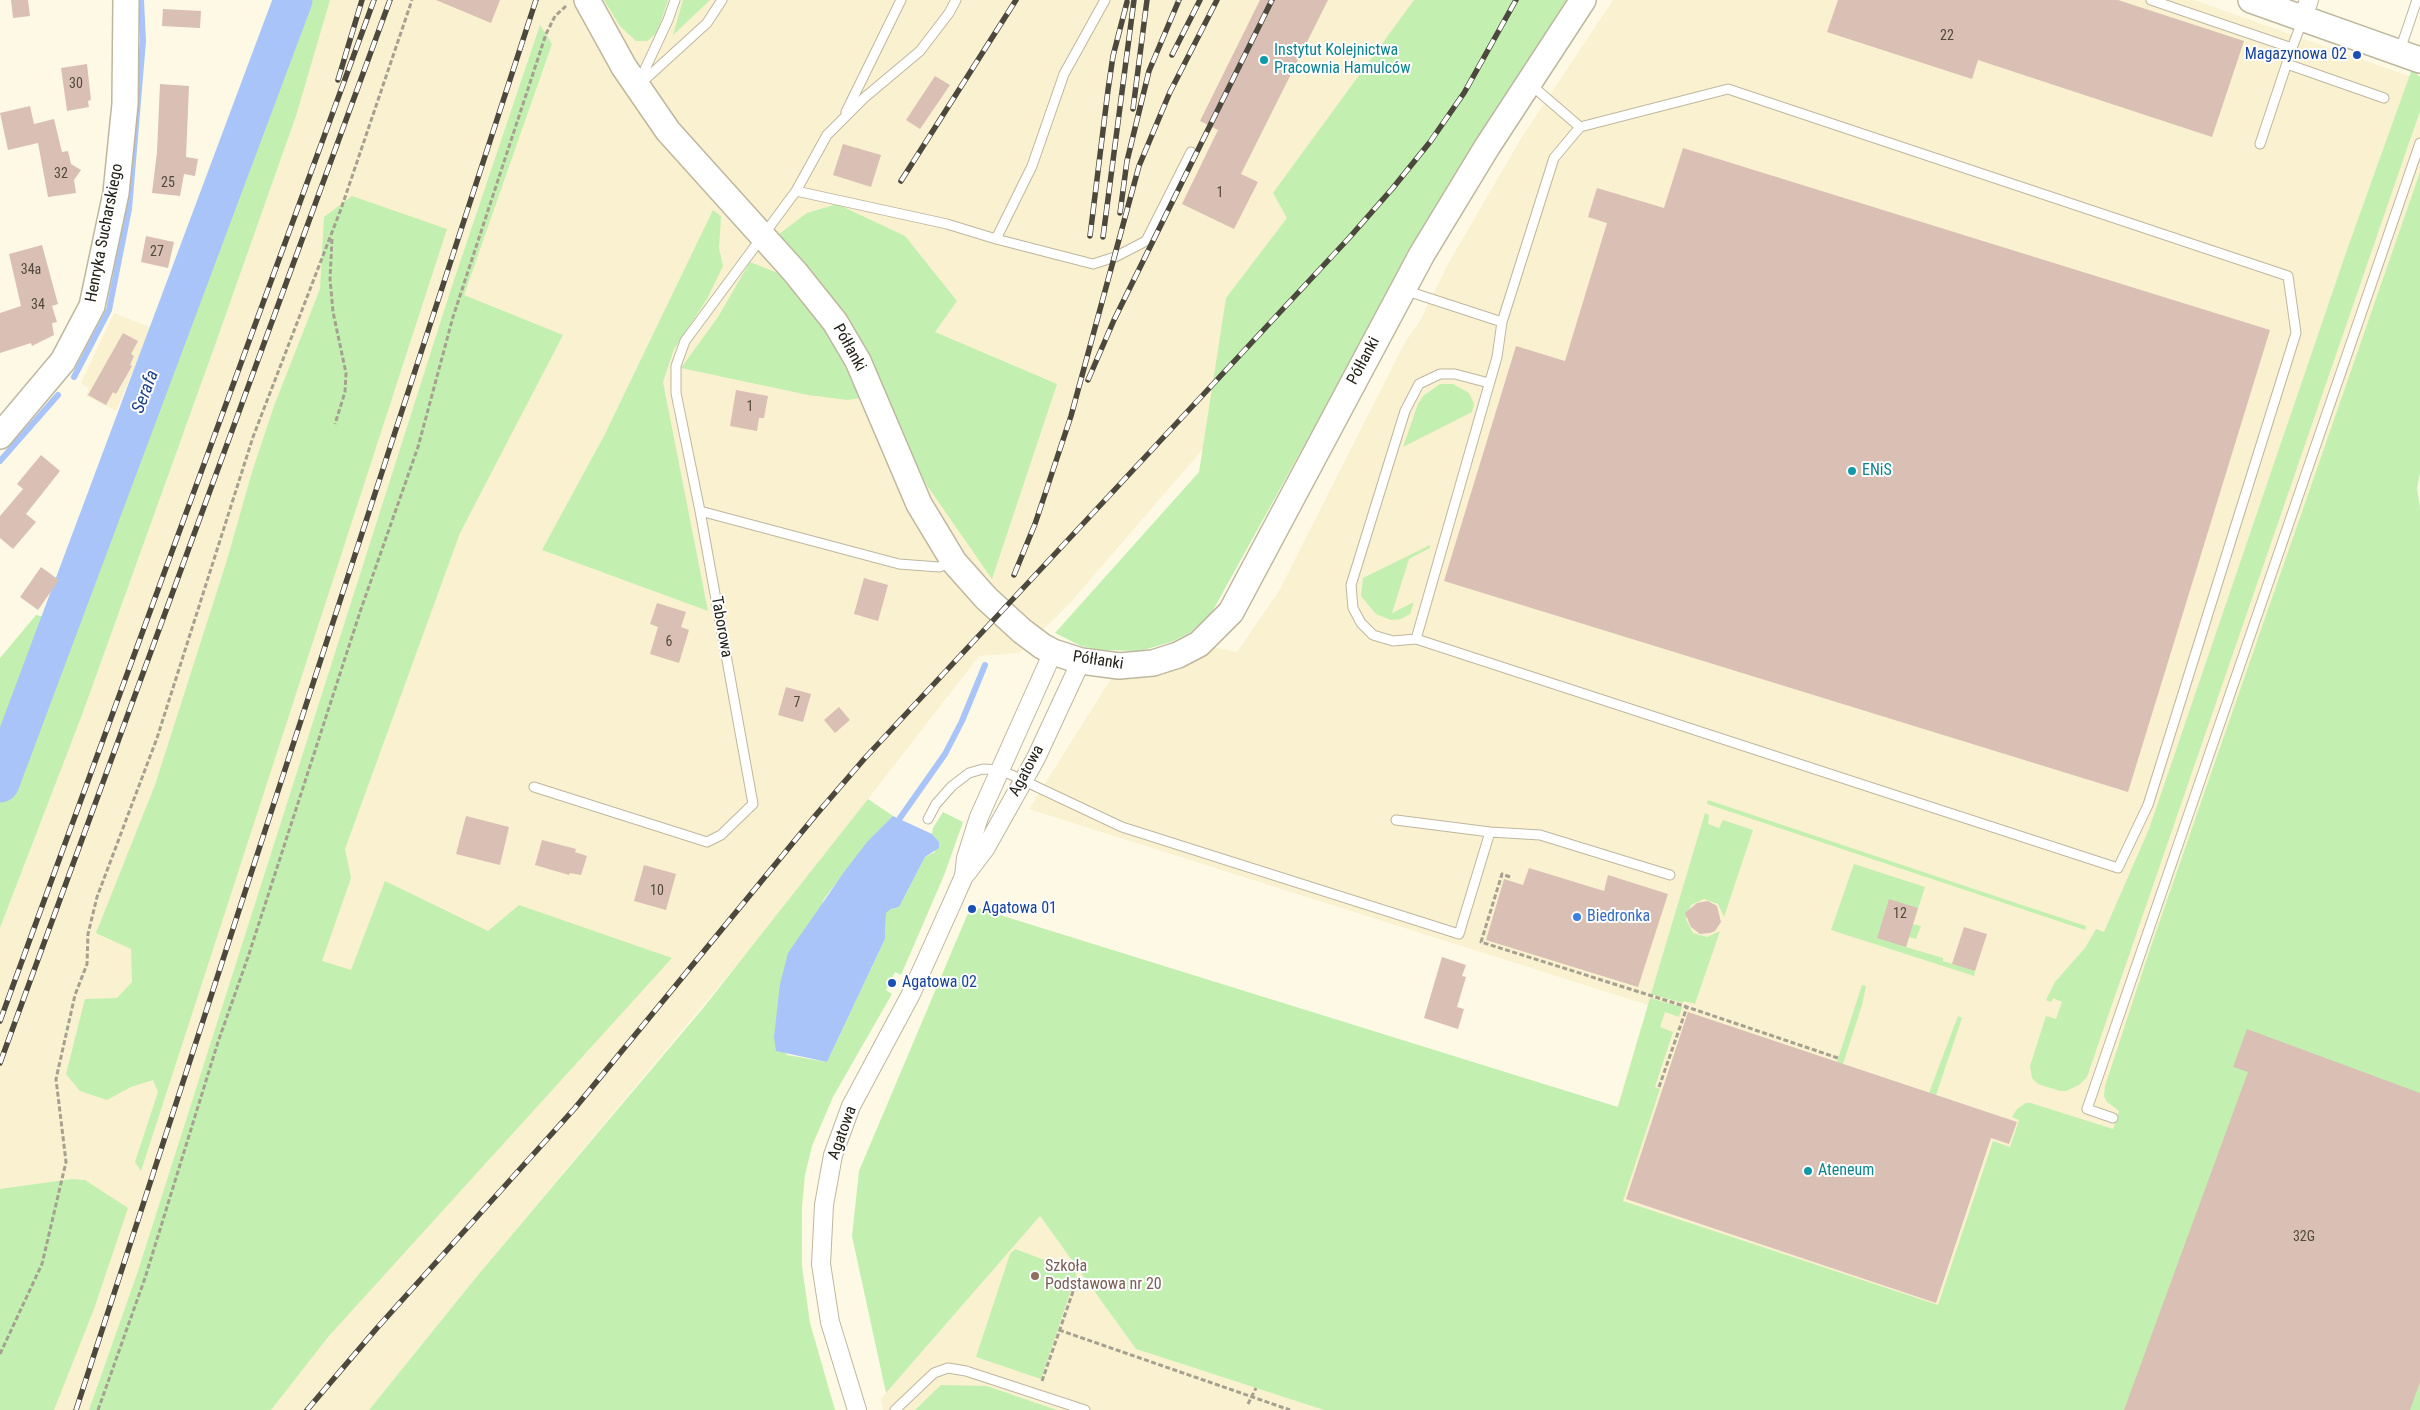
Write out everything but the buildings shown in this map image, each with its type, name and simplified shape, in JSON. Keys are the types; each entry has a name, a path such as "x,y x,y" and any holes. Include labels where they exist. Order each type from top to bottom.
{"street":[{"name":"Henryka Sucharskiego","path":"0,436 63,362 92,306 116,193 125,104 126,0"},
{"name":"Półłanki","path":"587,0 637,86 668,131 823,306 848,342 919,504 954,562 1008,619 1033,640 1053,652 1081,661 1133,666 1178,656 1199,644 1231,612 1402,289 1443,218 1583,0"},
{"path":"2251,0 2306,9 2410,56"},
{"name":"Agatowa","path":"964,876 966,858 979,817 1053,652"},
{"name":"Agatowa","path":"857,1410 830,1322 821,1264 821,1234 827,1180 838,1140 851,1106 911,994 964,876 985,848 1023,780 1051,726 1081,661"}],"lane":[{"path":"637,86 668,20 675,0"},
{"path":"637,86 707,23 722,0"},
{"path":"842,120 901,0"},
{"path":"842,120 864,98 920,51 949,13 956,0"},
{"path":"996,239 1032,166 1064,74 1105,0"},
{"path":"2151,0 2292,48"},
{"path":"2410,56 2417,0"},
{"path":"2260,144 2306,9"},
{"path":"2287,64 2384,98"},
{"path":"1528,83 1580,127"},
{"path":"1416,639 1497,357 1502,322 1554,158 1580,127 1728,89 2288,276 2296,333 2148,805 2118,868 1416,639 1393,640 1373,635 1361,623 1353,608 1351,585 1405,412 1419,384 1440,374 1489,383"},
{"name":"Taborowa","path":"534,787 706,842 721,835 753,804 700,511 676,393 676,366 685,341 796,191 827,135 842,120"},
{"path":"2113,1118 2087,1109 2420,143"},
{"path":"796,191 948,224 996,239 1093,264 1115,257 1146,241 1192,152"},
{"path":"1402,289 1502,322"},
{"path":"700,511 899,564 939,567 954,562"},
{"path":"928,819 936,804 952,786 970,774 983,769 1001,770 1122,827 1459,934 1490,832"},
{"path":"1396,820 1490,832 1540,835 1670,875"},
{"path":"895,1410 934,1373 948,1368 966,1371 1085,1410"}],"path":[{"path":"0,1354 42,1264 66,1162 56,1079 75,995 87,964 88,934 97,897 157,738 253,437 274,378 332,233 412,0"},
{"path":"98,1410 146,1278 218,1042 254,938 361,609 418,447 459,300 546,34 555,16 571,0"},
{"path":"332,233 331,296 346,373 345,392 335,424"},
{"path":"1510,877 1502,874 1481,942 1687,1007 1838,1058"},
{"path":"1659,1086 1687,1007"},
{"path":"1040,1384 1078,1277"},
{"path":"1059,1330 1176,1374 1290,1410"},
{"path":"1248,1404 1256,1388"}],"shaded area":[{"path":"325,0 1547,0 1427,189 1071,602 1019,653 979,656 771,924 478,1275 369,1410 0,1410 0,928 82,715 296,116"},
{"path":"1613,0 2194,0 2420,80 2420,172 2150,949 2107,1102 2119,1111 2113,1130 2031,1103 1964,1337 1585,1213 1648,1005 1029,809 1119,666 1199,644 1237,652 1279,591 1404,344 1421,319 1448,264 1522,137"},
{"path":"114,313 152,328 116,411 86,396 89,389 81,383"},
{"name":"Szkoła Podstawowa nr 20","path":"1040,1216 1136,1349 1324,1410 1057,1410 987,1386 919,1406 915,1410 883,1410 881,1399"}],"green space":[{"path":"277,0 330,0 296,116 214,348 82,715 0,928 0,658 36,615 51,618 163,338"},
{"path":"604,0 668,0 657,33 647,41 636,41 620,26"},
{"path":"683,0 710,0 673,35"},
{"path":"1414,0 1569,0 1391,288 1212,612 1191,632 1171,642 1140,651 1102,650 1081,646 1055,633 1199,472 1226,298 1287,218 1273,193"},
{"path":"540,25 552,44 464,295 563,335 460,533 345,849 351,878 322,961 351,970 385,881 488,931 519,905 672,958 328,1337 271,1410 89,1410 137,1274 451,289"},
{"path":"2412,69 2420,77 2420,111 2087,1077 2079,1085 2066,1091 2038,1084 2032,1078 2030,1066 2046,1016 2056,1019 2062,1002 2053,998 2051,1002 2046,1000 2055,982 2085,948 2096,929 2104,932 2149,829 2348,247"},
{"path":"2420,172 2420,473 2417,488 2420,507 2420,1410 1324,1410 1136,1349 1040,1216 886,1393 852,1236 859,1171 971,906 1618,1107 1650,998 1682,1007 1679,1017 1665,1012 1660,1027 1673,1032 1655,1087 1660,1089 1623,1201 1938,1305 1993,1141 2010,1147 2019,1120 2012,1117 2017,1109 2026,1103 2031,1103 2113,1129 2119,1111 2107,1102 2104,1096 2105,1086 2150,949"},
{"path":"352,196 447,229 141,1171 135,1162 158,1092 153,1080 131,1087 107,1100 80,1091 66,1074 85,999 117,998 132,982 131,949 96,933 155,785 227,560 252,472 274,406 320,289 324,217"},
{"path":"837,204 905,236 957,301 935,332 1057,384 992,579 926,484 869,360 832,302 779,234 807,213"},
{"path":"713,210 721,216 719,248 723,266 707,299 674,349 663,382 708,611 542,550 604,436"},
{"path":"750,262 778,273 829,333 860,398 848,400 808,395 681,368 718,317"},
{"path":"1440,384 1453,384 1469,393 1474,404 1472,412 1403,447 1418,404 1423,396"},
{"path":"1430,545 1430,548 1409,559 1392,613 1414,602 1410,614 1401,619 1391,620 1376,614 1361,596 1363,578"},
{"path":"868,799 893,816 867,843 824,899 778,1012 774,1037 787,1055 827,1062 885,939 886,913 891,909 899,907 925,857 935,852 936,838 932,834 933,828 943,812 963,822 945,873 901,975 895,972 886,990 892,994 833,1097 812,1146 805,1175 802,1206 802,1266 810,1323 835,1410 369,1410 478,1275 704,1007"},
{"path":"1708,800 2086,926 2085,930 1707,804"},
{"path":"1705,813 1709,815 1708,824 1719,828 1723,820 1753,830 1724,917 1718,904 1704,899 1691,905 1686,919 1693,933 1707,937 1720,931 1695,1004 1684,1001 1683,1003 1651,994"},
{"path":"1854,864 1925,887 1913,924 1921,926 1916,939 1909,937 1906,947 1943,958 1943,961 1975,971 1974,976 1831,930"},
{"path":"1862,985 1866,986 1862,1005 1843,1064 1837,1062"},
{"path":"1958,1016 1962,1018 1936,1095 1929,1093"},
{"path":"72,1179 85,1180 128,1208 94,1309 54,1410 0,1410 0,1189"},
{"path":"1015,1249 1077,1272 1041,1379 976,1357 1010,1254"},
{"path":"941,1385 987,1386 1057,1410 915,1410"}],"water":[{"path":"893,816 932,834 939,842 939,848 925,857 899,907 891,909 886,913 885,939 827,1062 776,1051 774,1037 780,984 788,953 844,872 867,842"}],"waterway":[{"path":"74,377 109,310 129,209 143,41 141,0"},
{"name":"Serafa","path":"0,783 293,0"},
{"path":"0,461 58,395"},
{"path":"900,818 945,754 962,721 985,665"}],"railway":[{"path":"338,80 362,0"},
{"path":"0,1021 374,0"},
{"path":"0,1063 390,0"},
{"path":"76,1410 536,0"},
{"path":"901,181 1016,0"},
{"path":"1103,237 1134,0"},
{"path":"1133,109 1147,0"},
{"path":"1120,213 1127,161 1149,71 1179,0"},
{"path":"1172,55 1200,0"},
{"path":"1014,575 1035,524 1071,416 1139,166 1170,92 1217,0"},
{"path":"1088,380 1114,320 1272,0"},
{"path":"307,1410 377,1328 575,1108 865,758 1349,238 1392,189 1430,142 1464,93 1516,0"},
{"path":"1090,236 1113,56 1127,2"}],"place":[{"name":"Magazynowa 02","path":"2357,55"},
{"name":"Instytut Kolejnictwa Pracownia Hamulców","path":"1264,60"},
{"name":"ENiS","path":"1852,471"},
{"name":"Agatowa 01","path":"972,909"},
{"name":"Biedronka","path":"1577,917"},
{"name":"Agatowa 02","path":"892,983"},
{"name":"Ateneum","path":"1808,1171"},
{"name":"Szkoła Podstawowa nr 20","path":"1035,1276"}]}
